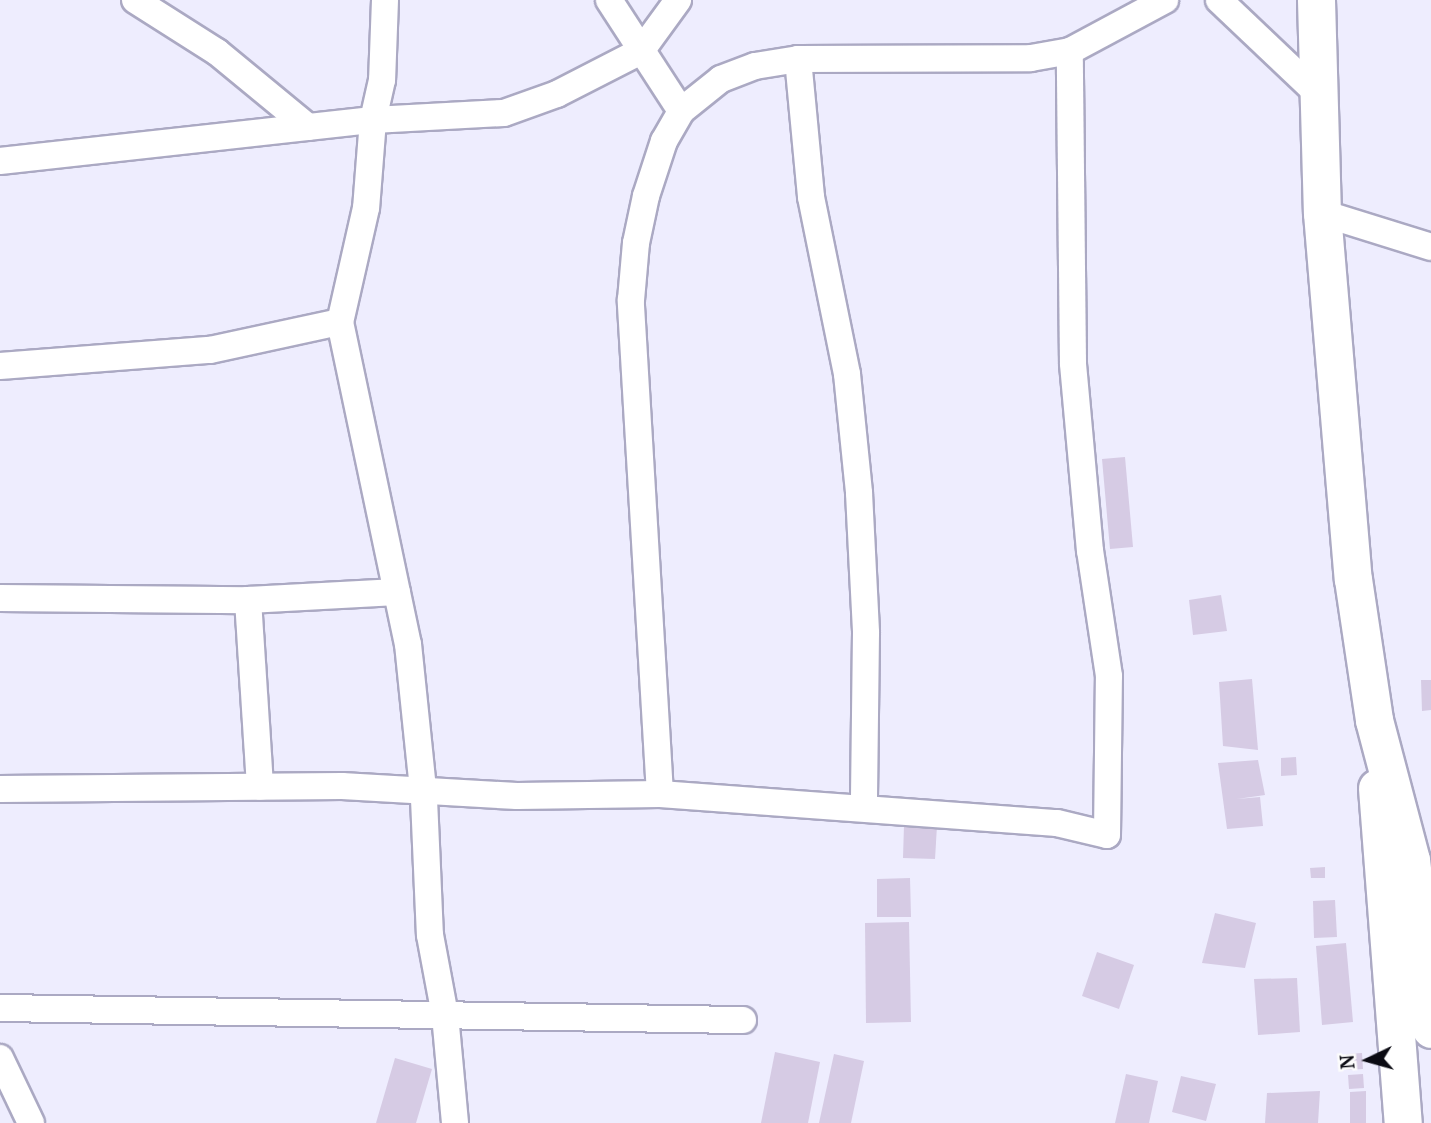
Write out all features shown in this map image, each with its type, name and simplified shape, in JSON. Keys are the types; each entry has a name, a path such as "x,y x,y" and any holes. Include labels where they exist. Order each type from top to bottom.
{"main road":[{"path":"1316,0 1322,213 1353,579 1374,720 1379,851 1403,1123"},
{"path":"1374,720 1421,858 1431,1029"}],"street":[{"path":"135,0 217,52 308,127"},
{"path":"385,0 382,80 373,120 366,208 340,322 408,644 422,788 430,935 445,1016 455,1123"},
{"path":"609,0 681,111"},
{"path":"0,161 373,120 504,113 567,89 641,51 678,0"},
{"path":"660,794 631,299 636,243 646,196 664,141 681,111 721,79 755,66 798,59 1031,58 1070,51 1165,0"},
{"path":"1219,0 1320,96"},
{"path":"0,789 422,788 517,796 660,794 1057,823 1107,835 1109,676 1090,551 1073,363 1070,51"},
{"path":"798,59 811,197 847,374 859,493 866,633 864,807"},
{"path":"1322,213 1431,247"},
{"path":"0,366 210,350 340,322"},
{"path":"0,598 248,600 397,592"},
{"path":"248,600 260,787"},
{"path":"0,1008 743,1020"},
{"path":"0,1058 31,1123"}],"building":[{"path":"1125,457 1133,547 1110,549 1102,459"},
{"path":"1221,595 1227,631 1193,635 1189,600"},
{"path":"1252,679 1258,750 1223,746 1219,682"},
{"path":"1421,680 1431,680 1431,710 1422,711"},
{"path":"1296,757 1297,775 1281,776 1281,758"},
{"path":"1258,760 1265,795 1237,799 1260,797 1263,826 1227,829 1218,763"},
{"path":"904,825 937,826 935,859 903,858"},
{"path":"1325,867 1325,878 1311,878 1310,868"},
{"path":"910,878 911,917 877,917 877,879"},
{"path":"1335,900 1337,937 1314,938 1313,901"},
{"path":"1215,913 1256,923 1245,968 1202,963"},
{"path":"909,922 911,1022 866,1023 865,923"},
{"path":"1346,943 1353,1022 1322,1025 1316,946"},
{"path":"1097,952 1134,965 1119,1009 1082,996"},
{"path":"1297,978 1300,1032 1258,1035 1254,979"},
{"path":"775,1052 820,1062 808,1123 761,1123"},
{"path":"1362,1053 1363,1069 1346,1070 1346,1054"},
{"path":"834,1054 864,1061 851,1123 819,1123"},
{"path":"395,1058 432,1069 416,1123 376,1123"},
{"path":"1126,1074 1158,1081 1149,1123 1115,1123"},
{"path":"1363,1074 1364,1088 1349,1089 1348,1075"},
{"path":"1181,1076 1216,1084 1206,1121 1172,1112"},
{"path":"1320,1091 1318,1123 1265,1123 1267,1093"},
{"path":"1366,1091 1366,1123 1350,1123 1350,1092"}]}
